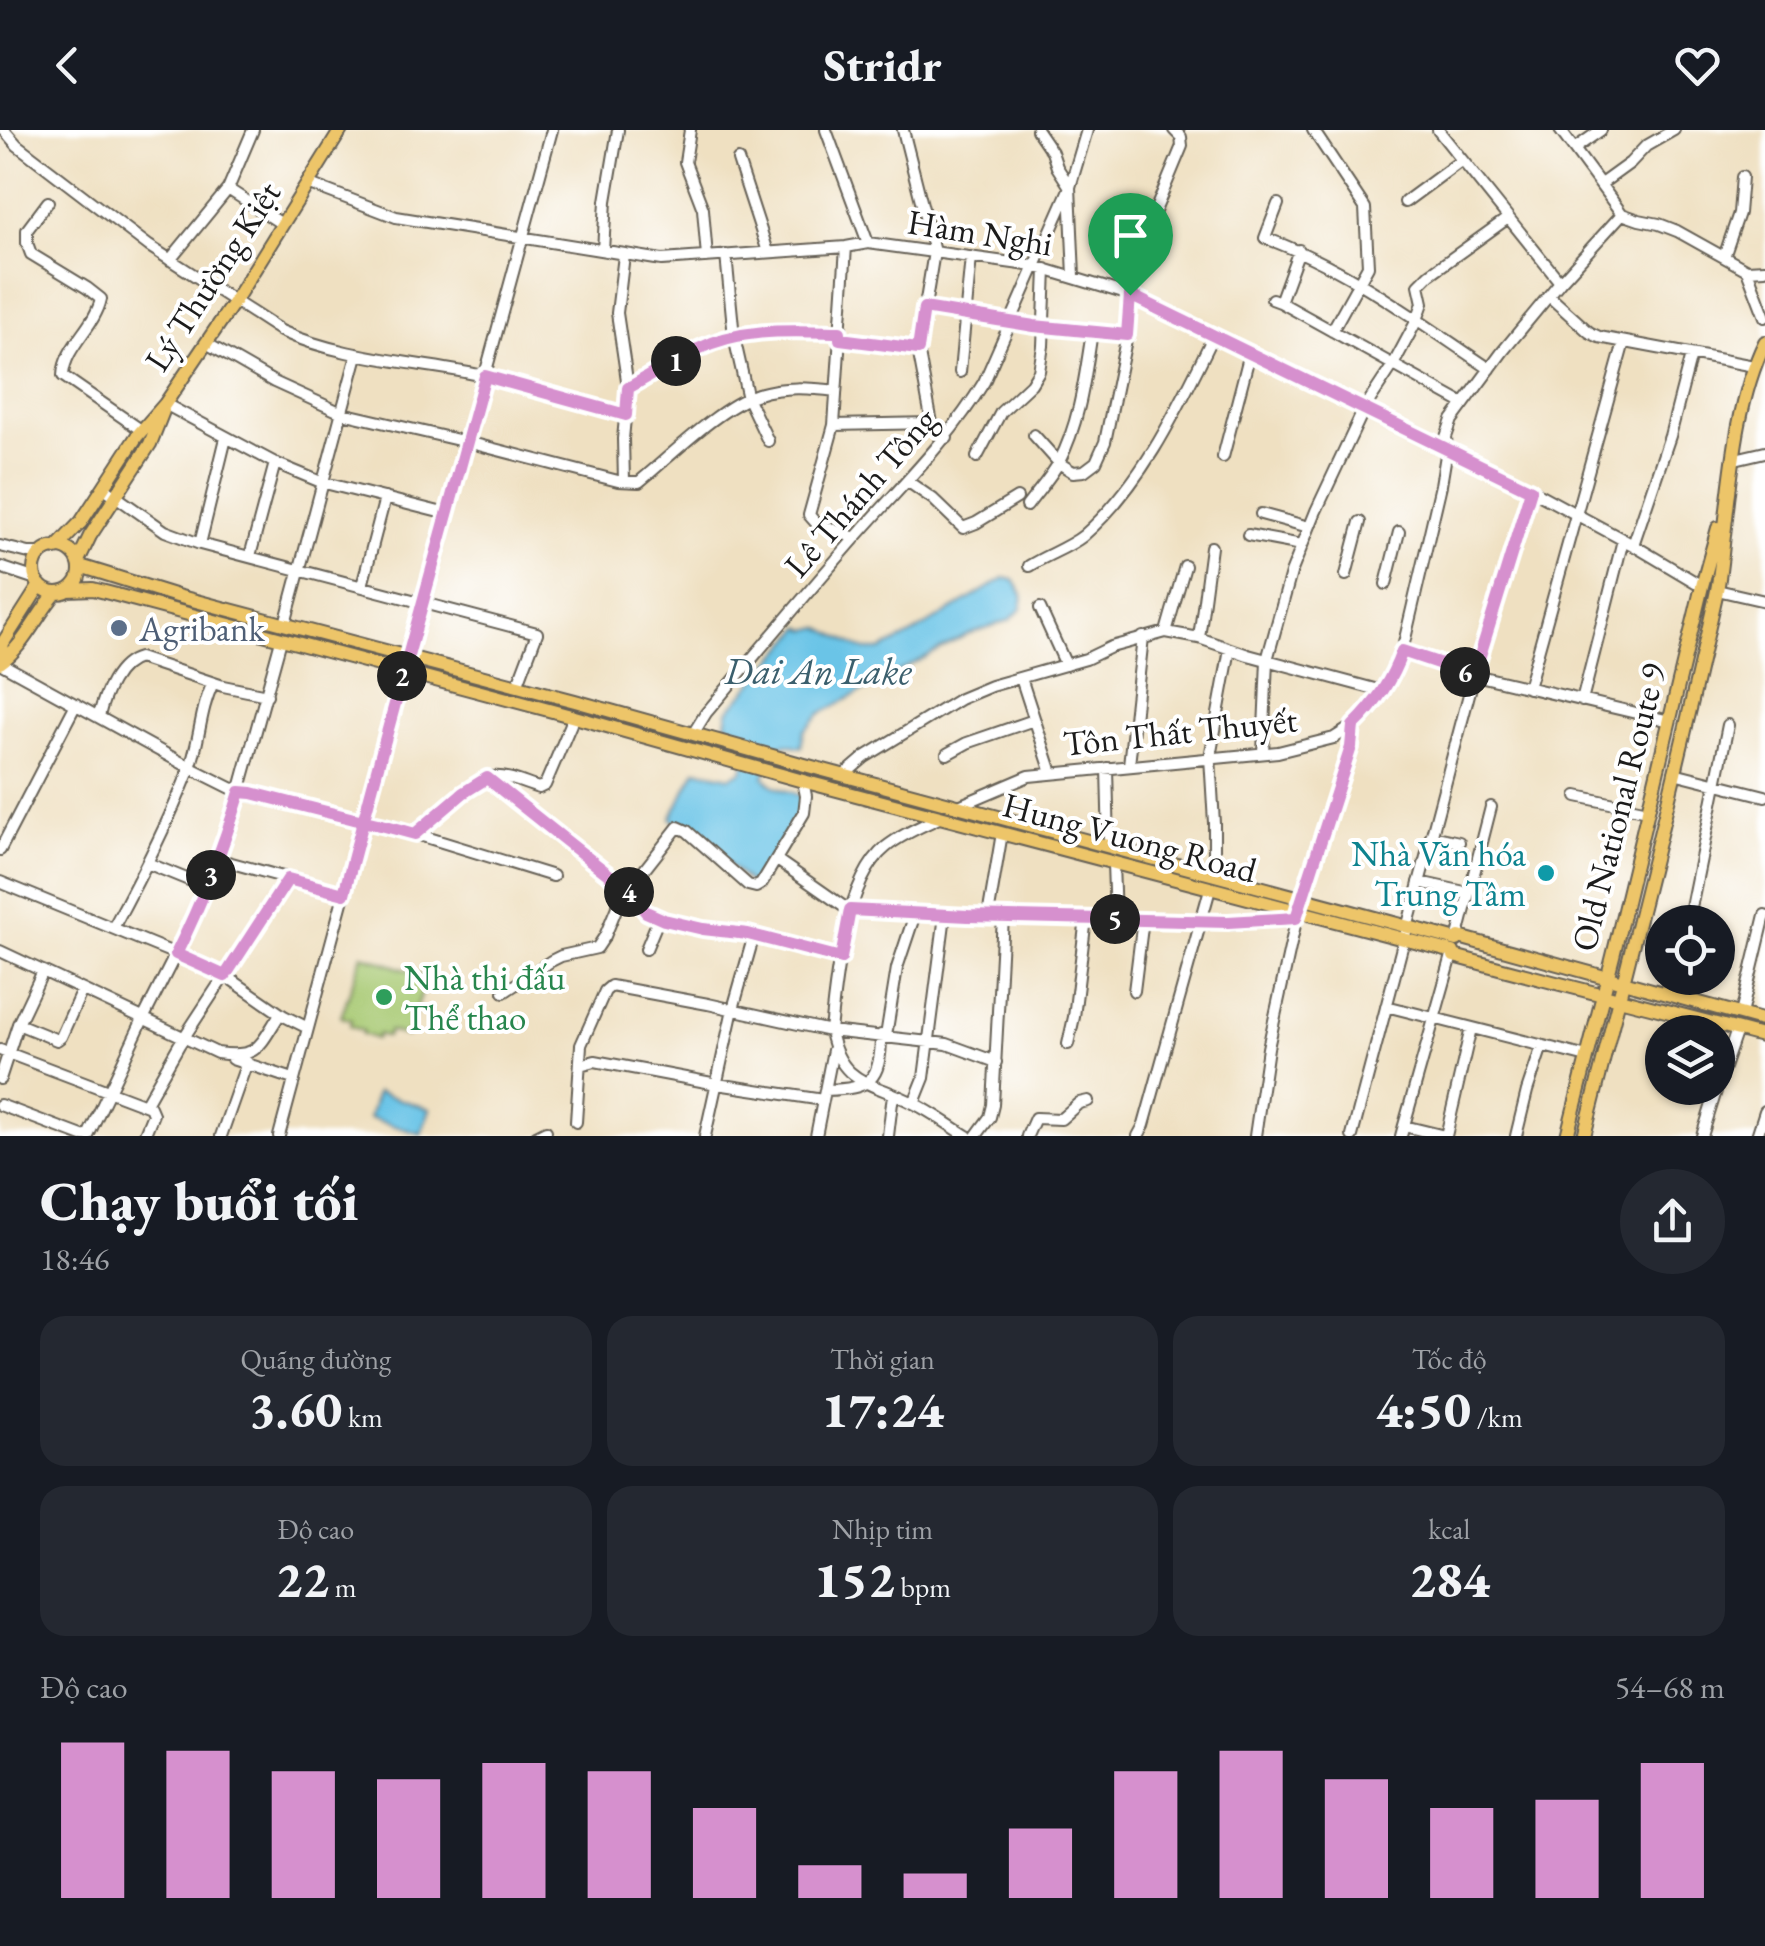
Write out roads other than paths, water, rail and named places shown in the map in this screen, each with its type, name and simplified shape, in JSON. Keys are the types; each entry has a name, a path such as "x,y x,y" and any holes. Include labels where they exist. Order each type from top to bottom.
{"main road":[{"name":"Lý Thường Kiệt","path":"50,550 81,522 142,430 165,404 342,130"},
{"name":"Old National Route 9","path":"1584,1136 1718,590 1734,459 1765,342"},
{"name":"Lý Thường Kiệt","path":"79,564 86,544 150,444 165,404"},
{"name":"Old National Route 9","path":"1567,1136 1702,586 1729,492"},
{"path":"50,550 70,551 79,564 178,596 693,734 689,750 93,589 62,592 44,589 38,582 35,565 50,550"},
{"path":"0,662 16,651 39,613 78,580 79,564"},
{"path":"0,662 3,643 38,582"},
{"path":"1702,586 1718,590"},
{"path":"174,611 178,596"},
{"path":"281,640 285,624"},
{"path":"404,672 408,656"},
{"path":"513,701 517,686"},
{"path":"570,716 574,701"},
{"path":"1670,721 1685,725"},
{"name":"Hung Vuong Road","path":"693,734 1302,897 1405,933 1645,988"},
{"name":"Hung Vuong Road","path":"689,750 1210,889 1297,916 1384,936 1405,933"},
{"path":"1658,768 1674,772"},
{"path":"941,817 961,805"},
{"path":"1648,811 1664,815"},
{"path":"1109,862 1110,846"},
{"path":"1210,889 1214,873"},
{"path":"1297,916 1302,897"},
{"name":"Hung Vuong Road","path":"1455,946 1603,996 1765,1037"},
{"name":"Hung Vuong Road","path":"1672,995 1765,1021"},
{"path":"1737,1030 1742,1014"},
{"path":"1588,1057 1603,1062"}],"street":[{"path":"4,130 170,260 281,332 358,355 485,376 626,415"},
{"path":"170,260 228,189 254,130"},
{"path":"408,656 552,130"},
{"path":"603,250 606,201 618,130"},
{"path":"690,130 685,162 703,209 707,256"},
{"path":"826,130 868,242"},
{"path":"903,130 934,252 918,349 932,423 946,438"},
{"path":"1038,130 1070,187"},
{"path":"1074,276 1070,187 1088,130"},
{"path":"1034,434 1069,470 1078,472 1090,467 1100,456 1127,335 1130,295 1148,228 1182,146 1182,138 1174,130"},
{"path":"1313,130 1365,208 1368,266 1332,330"},
{"path":"1438,130 1560,282"},
{"path":"1560,130 1622,214 1677,231 1747,270 1765,269"},
{"path":"1574,149 1601,130"},
{"path":"1601,184 1646,146 1674,130"},
{"path":"738,160 768,252"},
{"path":"1405,202 1462,160"},
{"path":"1724,258 1739,213 1742,177"},
{"name":"Hàm Nghi","path":"307,183 396,216 662,260 846,247 868,242 1074,276 1130,295 1531,490 1702,586"},
{"name":"Lê Thánh Tông","path":"693,734 706,713 946,438 984,382 1010,322 1040,268 1070,187"},
{"path":"228,189 282,224"},
{"path":"48,202 27,230 31,254 101,299 70,353 63,376 142,430"},
{"path":"1278,204 1266,238 1317,258 1490,368"},
{"name":"Tôn Thất Thuyết","path":"961,805 1029,776 1306,747 1334,738 1353,726 1370,710 1402,651 1441,485 1449,429 1490,368 1622,214"},
{"path":"1262,753 1267,660 1292,573 1309,527 1364,410 1417,320 1423,303 1419,285 1508,218"},
{"path":"846,247 834,425 809,516 856,538"},
{"path":"1299,250 1276,301 1464,404"},
{"path":"624,254 617,313 628,388 624,481"},
{"path":"726,255 734,337 748,399 768,441"},
{"path":"960,372 971,257"},
{"path":"977,457 1001,412 1036,378 1042,360 1040,268"},
{"path":"1747,270 1765,317"},
{"path":"1549,296 1599,337 1691,355 1759,359"},
{"path":"924,308 1044,327 1127,335"},
{"path":"628,388 701,347 734,337 782,331 840,335 918,349"},
{"path":"907,481 964,528 1022,502 1059,463 1081,400 1092,332"},
{"path":"1029,566 1080,539 1105,514 1153,452 1214,336"},
{"path":"1528,688 1624,342"},
{"path":"206,343 274,382 342,413 624,481 639,482 748,399 788,389 836,391"},
{"path":"1223,457 1250,353"},
{"path":"285,624 358,355"},
{"path":"1582,700 1628,542 1670,436 1691,355"},
{"path":"165,404 275,463 324,483 447,514"},
{"path":"834,425 932,423"},
{"path":"200,544 226,438"},
{"path":"1734,459 1765,452"},
{"path":"250,556 275,463"},
{"path":"104,488 166,531 200,544 537,633 517,686"},
{"path":"1352,1136 1474,675 1531,490"},
{"path":"362,586 385,498"},
{"path":"1261,514 1309,527"},
{"path":"1346,575 1360,522"},
{"path":"1386,584 1398,532"},
{"path":"1248,534 1302,545"},
{"path":"0,546 30,553 50,550"},
{"path":"1198,638 1211,547"},
{"path":"1166,632 1185,566"},
{"path":"0,567 38,582"},
{"path":"1718,590 1765,601"},
{"path":"1040,608 1066,664"},
{"path":"844,775 864,756 960,699 1166,632 1382,691"},
{"path":"1129,765 1143,637"},
{"path":"0,1105 85,1136 206,887 240,792 281,640"},
{"path":"1214,873 1210,757 1230,649"},
{"path":"1402,651 1474,675 1670,721"},
{"path":"99,716 111,685 130,660 145,659 213,683 267,694"},
{"path":"0,662 240,792 415,834 553,876"},
{"path":"279,1136 404,672"},
{"path":"1021,678 1052,773"},
{"path":"114,928 190,768 201,714 213,683"},
{"path":"0,850 76,704"},
{"path":"415,834 487,778 506,778 539,788 545,785 571,724 570,716"},
{"path":"947,754 1034,720"},
{"path":"1691,905 1728,725"},
{"path":"1302,897 1351,747 1353,726"},
{"path":"1107,768 1110,846"},
{"path":"1674,772 1765,796"},
{"path":"487,778 628,890 646,912 703,929 754,935 841,958"},
{"path":"504,992 551,961 598,948 619,902 678,827 748,884 761,884 805,808 802,781"},
{"path":"1577,796 1648,811"},
{"path":"1471,1028 1446,1136 1402,1131 1491,807"},
{"path":"941,817 898,838 882,850 864,874 852,899 830,1031 834,1049 847,1071 867,1084 914,1103 967,1136"},
{"path":"988,916 1002,833"},
{"path":"1431,836 1459,842"},
{"path":"217,859 344,894"},
{"path":"777,860 850,910 1200,922 1297,916 1268,1048 1255,1136"},
{"path":"1109,862 1114,918"},
{"path":"147,863 206,887"},
{"path":"145,1105 288,879"},
{"path":"0,882 225,976 280,1014 308,1028"},
{"path":"1418,882 1468,894"},
{"path":"1138,1136 1210,889"},
{"path":"580,1065 595,1061 717,1084 824,1095 867,1084 878,1070 896,968 914,914"},
{"path":"914,1103 924,1078 945,915"},
{"path":"1742,1014 1765,915"},
{"path":"976,1136 994,1105 1002,917"},
{"path":"646,949 660,918"},
{"path":"1068,1044 1086,918"},
{"path":"1134,991 1143,919"},
{"path":"705,1136 754,935"},
{"path":"0,951 217,1053 292,1079"},
{"path":"0,1079 4,1051 43,971"},
{"path":"576,1122 582,1045 606,991 612,986 830,1031 930,1041 962,1048 996,1062"},
{"path":"18,1024 53,1040 59,1039 82,990"},
{"path":"1386,1006 1588,1057"},
{"path":"217,1053 250,1054 280,1014"},
{"path":"1735,1036 1737,1030"},
{"path":"1516,1136 1542,1046"},
{"path":"816,1136 834,1049"},
{"path":"4,1051 145,1105 154,1114 144,1136"},
{"path":"220,1136 247,1062"},
{"path":"888,1136 893,1094"},
{"path":"1027,1136 1035,1118 1061,1119 1080,1103 1088,1102"},
{"path":"1702,1136 1711,1105"},
{"path":"1757,1136 1765,1111"}],"water":[{"name":"Dai An Lake","path":"1004,578 1014,580 1023,595 1021,609 1010,620 968,634 820,714 804,731 801,747 775,747 764,777 773,786 804,798 805,804 755,888 682,823 679,825 671,818 696,770 730,777 742,771 754,739 726,724 728,711 802,627 820,627 865,650 880,650"},
{"path":"377,1092 430,1109 421,1134 369,1118"}],"place":[{"name":"Agribank","path":"119,628"},
{"name":"Nhà Văn hóa Trung Tâm","path":"1546,873"},
{"name":"Nhà thi đấu Thể thao","path":"384,997"}]}
